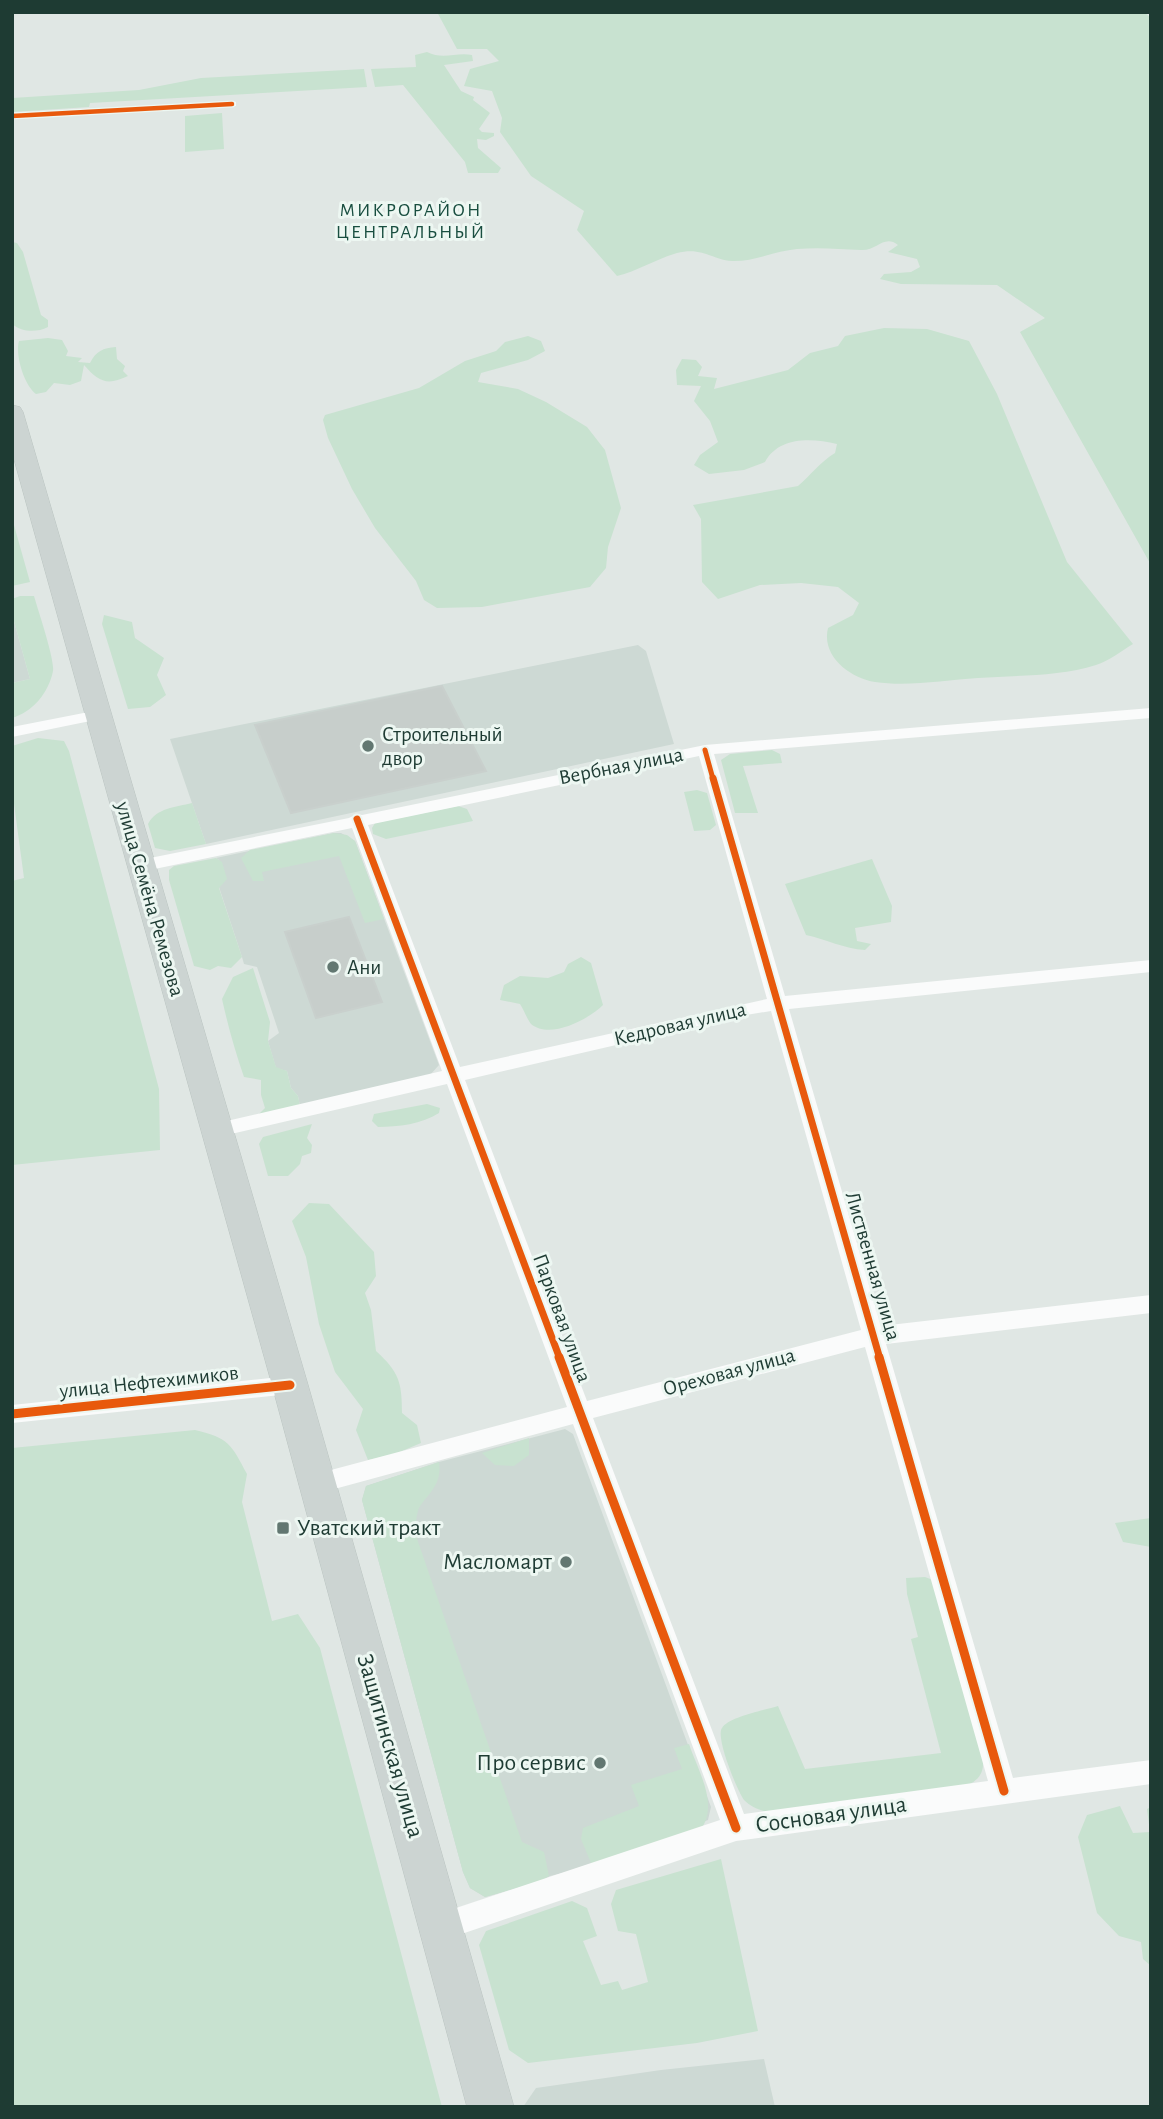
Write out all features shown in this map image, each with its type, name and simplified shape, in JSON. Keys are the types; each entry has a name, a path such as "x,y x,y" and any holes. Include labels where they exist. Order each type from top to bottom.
{"main road":[{"name":"улица Семёна Ремезова","path":"12,412 290,1385"},
{"name":"Защитинская улица","path":"290,1385 491,2107"}],"street":[{"path":"12,116 232,104"},
{"name":"Вербная улица","path":"140,866 705,750 1151,713"},
{"path":"12,732 99,715"},
{"name":"Лиственная улица","path":"705,750 1004,1791"},
{"name":"Парковая улица","path":"357,820 736,1828"},
{"name":"Кедровая улица","path":"218,1130 779,1003 1151,966"},
{"name":"Ореховая улица","path":"316,1484 875,1336 1151,1304"},
{"name":"улица Нефтехимиков","path":"12,1414 290,1385"},
{"name":"Сосновая улица","path":"441,1927 736,1828 1151,1772"}],"shaded area":[{"path":"12,614 30,679 12,683"},
{"path":"638,645 646,651 674,744 206,844 170,739"},
{"path":"341,833 355,841 439,1065 430,1075 300,1106 298,1096 291,1088 287,1071 276,1068 268,1041 279,1033 257,967 244,964 219,887 219,860 216,858"},
{"path":"565,1429 573,1434 711,1807 708,1820 600,1864 550,1876 539,1882 485,1897 470,1888 463,1872 362,1500 366,1486 439,1462"},
{"path":"764,2059 775,2107 523,2107 536,2088"}],"green space":[{"path":"437,12 1144,12 1151,18 1151,565 1020,332 1045,318 997,285 901,284 880,279 884,274 911,272 920,267 917,259 888,252 898,245 889,241 867,250 797,249 734,261 686,251 617,276 577,230 584,211 531,176 500,132 502,118 492,91 464,86 470,69 499,61 487,49 457,49"},
{"path":"427,52 439,55 472,55 473,61 444,65 461,91 474,97 473,100 490,113 479,129 482,132 494,133 494,136 486,140 477,139 478,148 501,168 498,173 468,173 465,162 403,85 375,87 371,69 416,67 415,55"},
{"path":"364,69 367,87 90,103 89,107 12,112 12,98 139,90 201,78"},
{"path":"222,113 224,149 185,152 185,116"},
{"path":"12,242 17,243 23,252 41,315 48,320 48,327 43,329 25,330 12,324"},
{"path":"884,328 927,329 969,341 997,394 1067,562 1133,644 1101,663 1067,672 913,683 875,682 847,671 829,648 828,628 853,615 859,603 838,587 801,583 760,585 718,599 702,582 701,519 693,505 798,486 835,453 837,444 807,440 787,443 779,447 765,462 744,470 709,474 694,465 700,455 718,442 710,421 694,401 701,386 677,385 676,370 682,359 696,360 702,367 698,376 717,378 714,389 788,370 810,353 838,346 845,336"},
{"path":"528,336 541,341 545,351 528,360 481,373 478,382 518,389 546,402 587,427 605,450 621,508 608,547 606,568 590,587 482,607 437,608 424,600 416,581 375,528 352,489 328,438 323,420 325,415 419,388 465,361 496,351 505,342"},
{"path":"48,338 62,340 68,351 66,356 82,358 78,362 90,363 100,351 116,347 117,359 125,366 123,371 128,376 104,381 84,365 81,381 70,385 54,383 46,392 36,394 22,369 18,354 19,341"},
{"path":"12,518 30,582 12,586"},
{"path":"34,596 49,646 53,671 39,700 27,711 12,718 12,683 30,679 12,614 12,599"},
{"path":"104,615 132,622 135,638 164,658 157,675 166,695 150,707 128,709 102,624"},
{"path":"38,738 64,741 69,751 159,1089 160,1150 12,1165 12,881 24,878 12,789 12,746"},
{"path":"772,750 780,754 782,763 743,766 758,813 735,813 721,760 730,754"},
{"path":"697,790 707,793 716,825 710,830 694,831 684,792"},
{"path":"192,803 206,844 170,851 155,848 148,824 152,819 167,809"},
{"path":"458,806 467,809 473,821 386,839 373,834 375,823"},
{"path":"334,833 347,835 355,841 384,919 365,923 339,856 262,872 264,881 253,881 241,858 250,850"},
{"path":"216,858 222,862 227,879 219,888 242,957 231,968 218,966 210,970 194,966 169,880 169,870 174,866"},
{"path":"872,859 892,906 891,922 855,928 857,941 871,944 865,950 806,935 785,884"},
{"path":"581,957 591,963 603,1005 589,1016 569,1026 548,1030 531,1024 520,1004 500,1000 504,985 520,976 548,978 564,972 568,964"},
{"path":"253,968 270,1022 268,1041 276,1067 287,1071 291,1088 298,1096 300,1106 257,1116 265,1108 261,1095 261,1080 244,1077 222,999 233,977"},
{"path":"427,1104 440,1108 439,1113 425,1120 402,1125 378,1127 372,1121 374,1114"},
{"path":"312,1124 307,1138 312,1145 311,1153 302,1156 300,1164 288,1176 268,1176 259,1144 263,1137"},
{"path":"309,1203 329,1204 374,1252 376,1276 365,1293 371,1310 376,1351 398,1378 402,1413 417,1425 421,1443 395,1454 368,1460 356,1430 363,1409 335,1372 319,1324 306,1257 292,1221"},
{"path":"195,1430 215,1436 228,1444 247,1474 242,1502 272,1621 298,1614 320,1648 442,2107 12,2107 12,1448"},
{"path":"529,1438 529,1455 514,1466 495,1465 482,1453"},
{"path":"439,1462 439,1476 432,1491 420,1506 415,1533 522,1842 544,1852 549,1876 539,1882 485,1897 470,1888 463,1872 362,1500 366,1486"},
{"path":"1151,1518 1151,1547 1123,1542 1115,1523"},
{"path":"925,1577 933,1580 983,1756 979,1776 968,1785 768,1812 755,1808 744,1800 721,1742 722,1728 739,1717 778,1706 805,1769 941,1753 911,1639 918,1637 907,1594 906,1578"},
{"path":"689,1744 707,1798 708,1809 701,1829 600,1864 591,1863 581,1839 583,1828 639,1806 631,1785 682,1769 674,1748"},
{"path":"1120,1806 1133,1833 1150,1832 1147,1809 1151,1807 1151,1966 1143,1959 1141,1942 1119,1936 1097,1913 1078,1837 1087,1815"},
{"path":"721,1859 758,2031 697,2043 528,2063 509,2050 479,1945 486,1931 572,1901 587,1908 597,1936 583,1941 601,1985 618,1981 622,1990 648,1982 636,1934 618,1931 611,1904 616,1890"}],"building":[{"name":"Строительный двор","path":"442,686 486,771 291,813 255,725"},
{"name":"Ани","path":"349,917 382,1002 316,1018 285,932"}],"cycle path":[{"path":"12,116 232,104"},
{"path":"705,750 1004,1791"},
{"path":"357,819 736,1828"},
{"path":"12,1414 290,1385"}],"place":[{"name":"Строительный двор","path":"368,746"},
{"name":"Ани","path":"333,967"},
{"name":"Уватский тракт","path":"283,1528"},
{"name":"Масломарт","path":"566,1562"},
{"name":"Про сервис","path":"600,1763"}],"district":[{"name":"МИКРОРАЙОН ЦЕНТРАЛЬНЫЙ","path":"411,221"}]}
